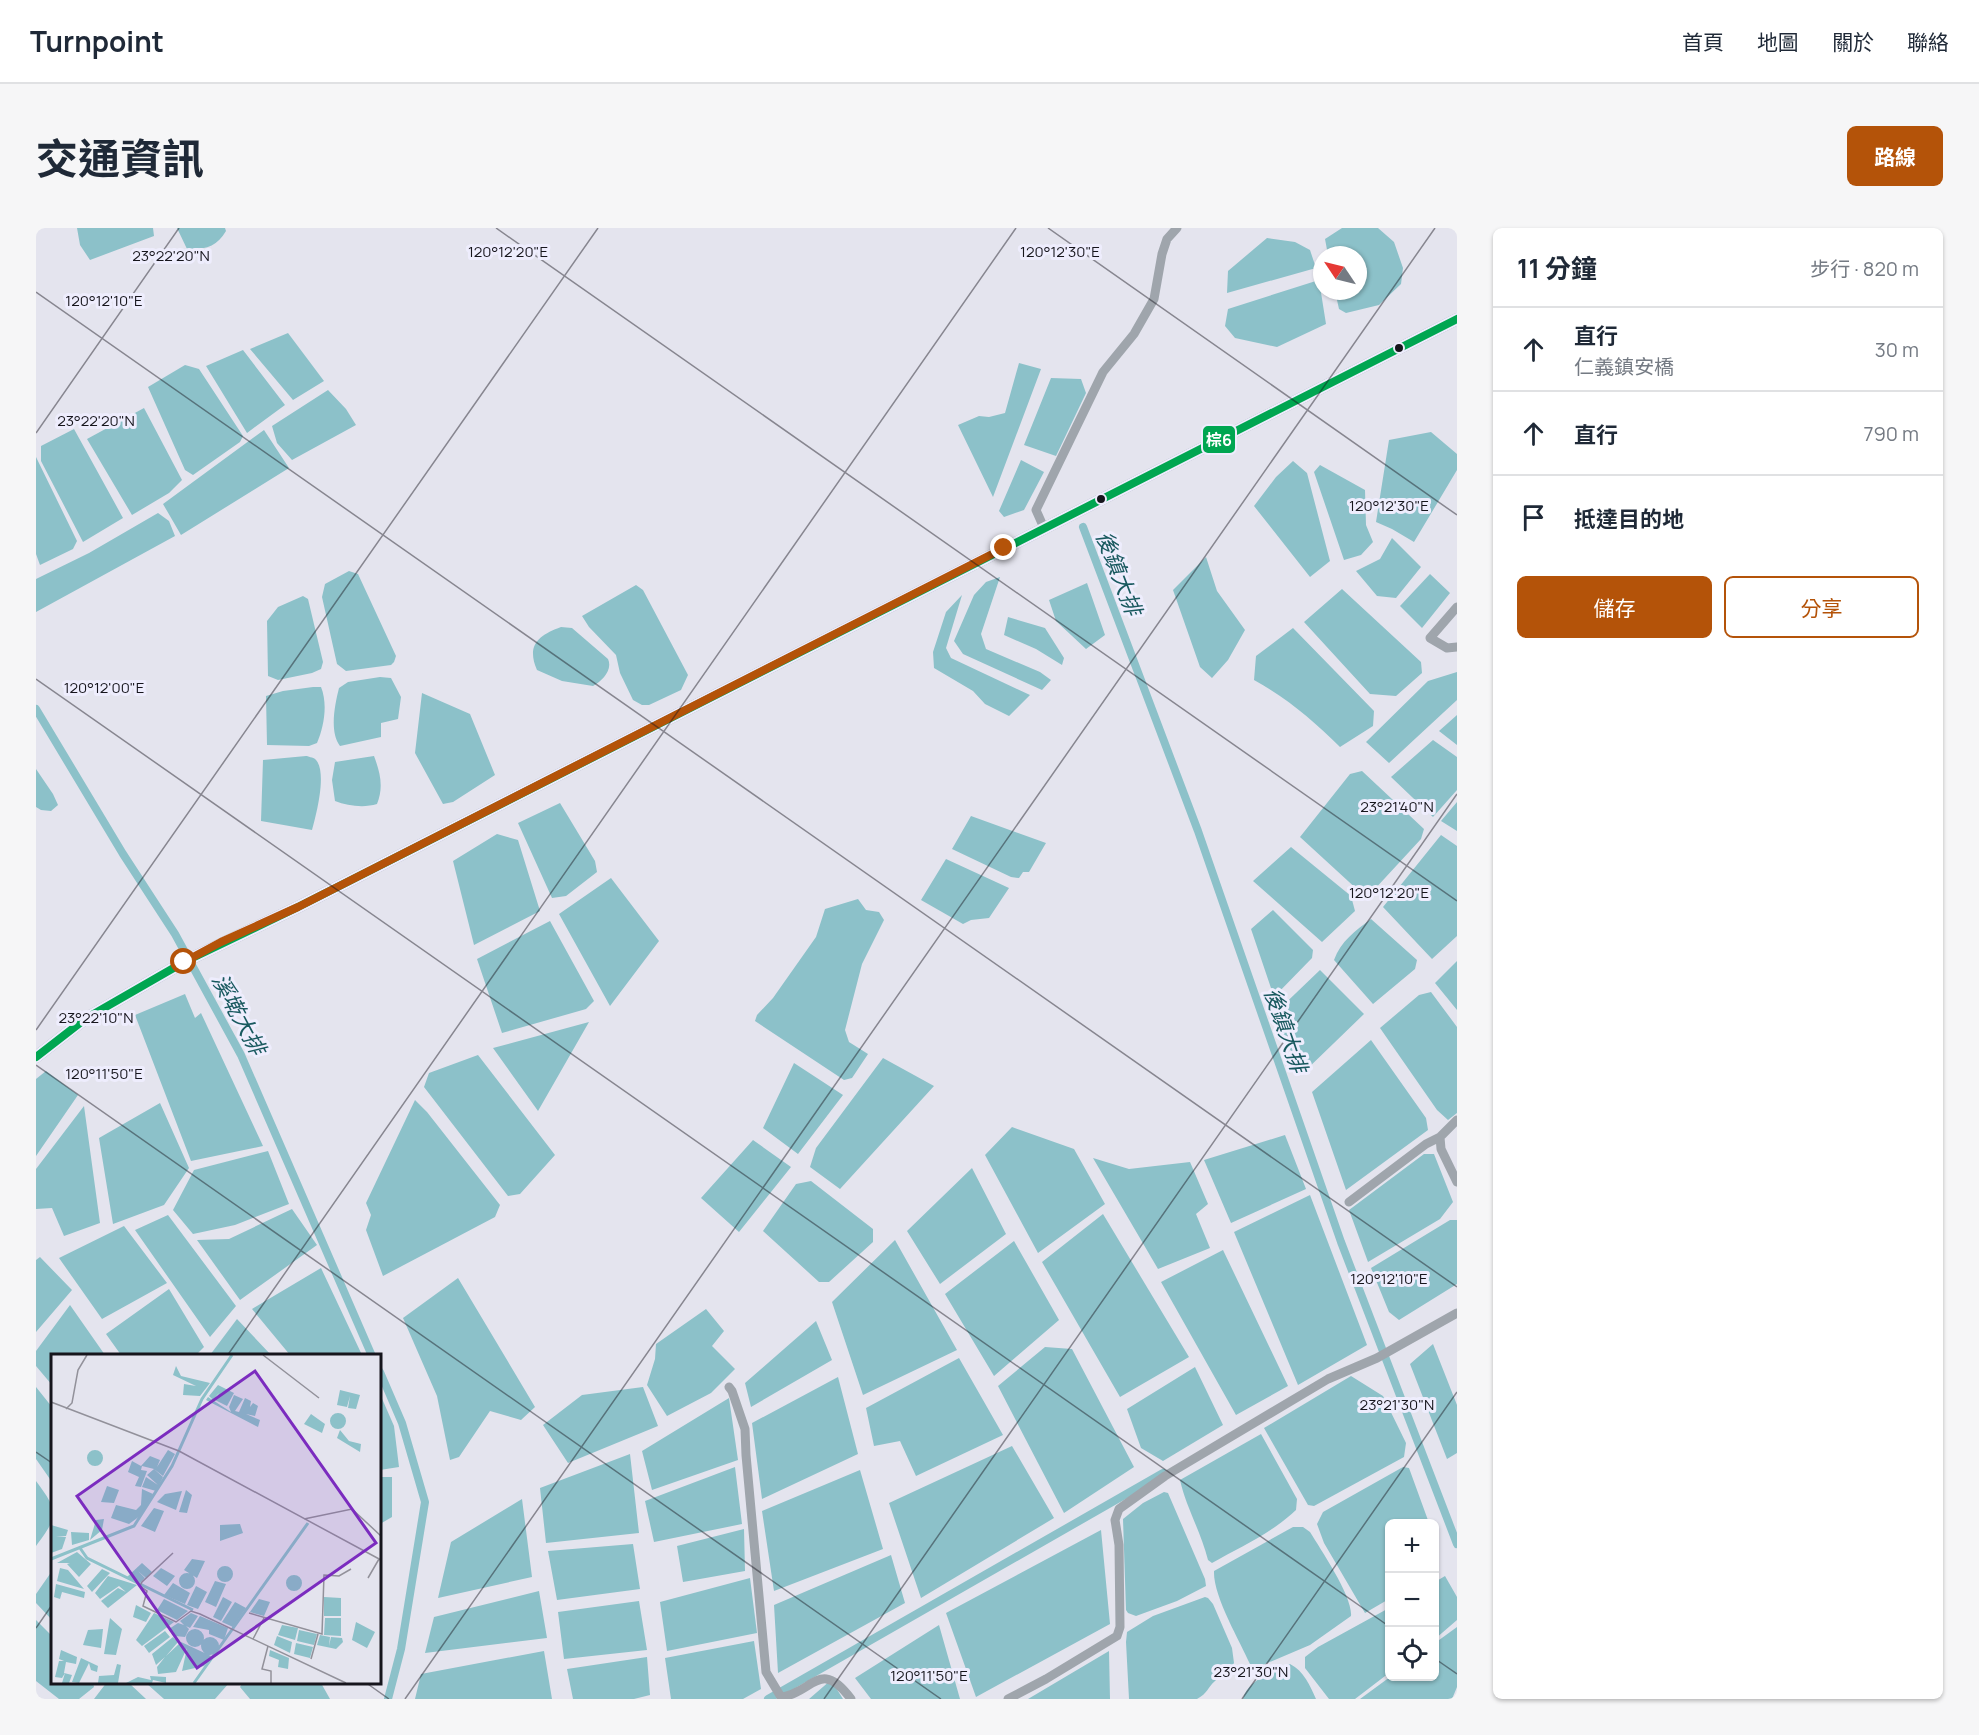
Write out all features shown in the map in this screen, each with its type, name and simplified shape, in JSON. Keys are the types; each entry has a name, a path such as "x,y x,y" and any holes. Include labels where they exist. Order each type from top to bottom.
{"main road":[{"path":"36,1057 85,1019 188,960 309,902 1457,319"}],"street":[{"path":"1044,528 1036,510 1104,372 1134,334 1154,298 1162,254 1167,239 1177,228"},
{"path":"1457,607 1430,638 1447,648 1457,647"},
{"path":"1349,1202 1426,1144 1440,1137 1457,1120"},
{"path":"1440,1137 1441,1149 1457,1182"},
{"path":"1008,1699 1117,1636 1120,1626 1119,1545 1115,1520 1119,1509 1127,1502 1165,1476 1328,1379 1377,1358 1457,1313"},
{"path":"729,1387 745,1429 766,1672 778,1693 789,1696 822,1679 836,1682 851,1699"}],"water":[{"path":"77,228 153,228 154,236 90,260 80,245"},
{"path":"177,228 225,228 226,231 218,241 210,246 187,249"},
{"path":"1342,228 1378,228 1394,242 1403,268 1401,284 1379,305 1346,313 1339,309 1337,300 1367,300 1367,246 1326,246 1325,239"},
{"path":"1267,238 1295,242 1310,250 1313,259 1313,269 1227,293 1228,271"},
{"path":"1313,282 1313,300 1322,300 1326,324 1277,347 1235,338 1225,326 1228,309"},
{"path":"288,333 324,381 293,400 250,349"},
{"path":"243,350 285,405 247,433 206,366"},
{"path":"1019,363 1041,369 993,497 958,425 979,416 989,417 1005,413"},
{"path":"185,365 199,369 243,436 240,442 193,475 185,470 148,387"},
{"path":"1051,378 1081,379 1086,393 1056,456 1024,445"},
{"path":"328,390 346,409 356,425 292,460 277,443 272,426"},
{"path":"144,408 182,480 169,493 132,515 87,439"},
{"path":"74,429 123,518 83,542 41,461 41,446"},
{"path":"264,430 289,468 181,535 163,504"},
{"path":"1431,432 1457,454 1457,470 1414,542 1376,522 1389,440"},
{"path":"36,457 77,541 73,549 40,565 36,554"},
{"path":"1021,460 1044,472 1024,510 1004,517 999,511"},
{"path":"1293,461 1307,473 1330,561 1310,577 1254,506 1276,477"},
{"path":"1320,465 1365,490 1366,525 1373,542 1361,555 1344,560 1314,472"},
{"path":"158,513 169,521 175,536 36,612 36,579 89,553"},
{"path":"1392,538 1421,567 1396,598 1377,596 1356,571 1380,559"},
{"path":"1206,557 1217,591 1245,630 1228,660 1212,678 1200,667 1173,590"},
{"path":"349,571 358,574 396,656 391,665 346,671 337,664 322,597 325,584"},
{"path":"1430,574 1450,593 1422,628 1400,606"},
{"path":"1000,577 981,634 986,649 1040,672 1051,680 1042,690 963,654 954,641 974,595 986,582"},
{"path":"1087,583 1105,635 1086,649 1056,621 1049,600"},
{"path":"636,585 643,590 688,675 681,690 649,705 642,705 633,700 620,673 616,655 589,627 582,616"},
{"path":"1342,589 1421,662 1422,673 1396,696 1370,694 1304,622"},
{"path":"962,595 946,648 951,658 1030,695 1009,716 985,704 973,691 934,668 933,652 946,612"},
{"path":"303,596 308,599 323,662 321,669 278,680 268,676 267,621 278,607"},
{"path":"1008,617 1045,628 1064,658 1062,665 1036,649 1004,635"},
{"path":"561,627 572,628 608,659 608,671 593,686 562,681 537,670 533,654 537,642 546,634"},
{"path":"1293,628 1374,711 1373,726 1340,747 1300,710 1254,680 1256,656"},
{"path":"1457,672 1457,700 1389,763 1366,742 1428,681"},
{"path":"380,677 391,678 401,697 398,719 381,723 381,737 340,746 334,726 339,688 348,682"},
{"path":"321,687 325,708 322,730 317,743 309,746 267,745 266,696"},
{"path":"422,693 470,714 495,775 453,802 443,804 415,753"},
{"path":"1457,715 1457,745 1439,731"},
{"path":"1433,740 1457,757 1457,790 1433,817 1391,777"},
{"path":"306,756 315,759 321,773 320,793 312,830 261,821 263,760"},
{"path":"374,756 380,780 377,804 356,806 335,801 332,780 335,762"},
{"path":"36,769 58,805 51,811 36,807"},
{"path":"1362,771 1424,829 1421,839 1373,891 1360,892 1300,837 1350,774"},
{"path":"1457,802 1457,831 1441,821"},
{"path":"560,803 595,861 597,872 566,896 552,898 518,823"},
{"path":"971,816 1046,843 1029,872 1023,872 1019,878 1011,877 952,849"},
{"path":"497,834 518,840 540,911 474,945 453,861"},
{"path":"1441,835 1457,846 1457,936 1432,959 1383,907"},
{"path":"1291,847 1351,896 1355,911 1322,942 1253,881"},
{"path":"946,859 1009,888 989,918 971,920 963,924 921,900"},
{"path":"611,878 659,941 610,1006 559,914"},
{"path":"858,899 866,910 879,912 884,920 862,964 845,1030 849,1042 868,1054 852,1078 844,1080 755,1021 757,1015 773,998 816,937 825,909"},
{"path":"1273,910 1313,950 1312,958 1274,997 1251,929"},
{"path":"1371,919 1417,960 1415,969 1373,1004 1334,960 1354,932"},
{"path":"550,921 594,1001 586,1009 502,1033 477,959"},
{"path":"1457,961 1457,1010 1435,983"},
{"path":"1320,970 1364,1014 1303,1073 1272,1016"},
{"path":"1431,992 1457,1027 1457,1113 1448,1120 1437,1110 1380,1028 1419,995"},
{"path":"185,994 195,1018 201,1013 263,1146 191,1161 135,1015"},
{"path":"589,1022 538,1111 493,1048"},
{"path":"1371,1040 1426,1118 1428,1130 1346,1190 1312,1092"},
{"path":"478,1055 555,1155 520,1194 508,1196 424,1087 429,1073"},
{"path":"883,1058 934,1086 840,1189 810,1167 816,1148"},
{"path":"794,1063 843,1095 798,1154 763,1128"},
{"path":"46,1071 78,1095 36,1156 36,1079"},
{"path":"415,1100 500,1205 495,1217 383,1276 366,1230 371,1215 366,1203"},
{"path":"160,1103 189,1168 164,1205 113,1224 99,1138"},
{"path":"84,1106 100,1223 64,1236 52,1208 36,1209 36,1169"},
{"path":"1012,1127 1074,1149 1105,1204 1038,1253 985,1155"},
{"path":"1285,1135 1306,1189 1231,1223 1204,1160"},
{"path":"753,1140 791,1167 739,1232 701,1198"},
{"path":"268,1151 289,1204 235,1225 193,1234 173,1210 194,1170"},
{"path":"1424,1154 1434,1154 1453,1202 1440,1219 1368,1262 1349,1210"},
{"path":"1093,1158 1129,1169 1190,1162 1208,1204 1196,1214 1210,1248 1158,1269"},
{"path":"972,1168 1006,1234 940,1284 907,1231"},
{"path":"811,1181 873,1229 873,1242 829,1282 819,1282 763,1231 796,1184"},
{"path":"1310,1195 1367,1345 1298,1385 1234,1232"},
{"path":"292,1209 317,1245 240,1300 197,1240 229,1239"},
{"path":"1103,1214 1189,1357 1120,1397 1042,1262"},
{"path":"168,1215 236,1306 210,1337 135,1230"},
{"path":"1450,1220 1457,1220 1457,1284 1399,1320 1389,1312 1371,1268"},
{"path":"124,1226 167,1283 102,1319 59,1258"},
{"path":"895,1240 957,1350 863,1395 832,1302"},
{"path":"1014,1241 1059,1320 994,1376 945,1294"},
{"path":"1223,1250 1288,1386 1236,1415 1161,1282"},
{"path":"40,1257 72,1290 36,1332 36,1260"},
{"path":"321,1268 362,1354 289,1354 252,1309"},
{"path":"458,1278 535,1407 521,1420 490,1411 459,1457 450,1460 437,1396 403,1318"},
{"path":"169,1289 204,1347 197,1354 120,1354 106,1334"},
{"path":"70,1305 104,1354 51,1354 51,1384 36,1366 36,1351"},
{"path":"706,1309 724,1331 712,1346 735,1369 711,1393 667,1416 647,1385 655,1359 656,1344"},
{"path":"237,1319 270,1354 211,1354"},
{"path":"816,1321 832,1360 751,1407 745,1383"},
{"path":"1433,1344 1457,1405 1457,1453 1447,1459 1410,1364"},
{"path":"1045,1347 1072,1349 1134,1467 1064,1513 998,1386"},
{"path":"959,1358 1003,1435 916,1476 900,1441 874,1446 866,1408"},
{"path":"1195,1367 1223,1425 1163,1461 1141,1448 1127,1409"},
{"path":"1351,1376 1383,1396 1406,1443 1404,1457 1314,1506 1308,1505 1264,1428"},
{"path":"838,1377 858,1454 762,1499 752,1423"},
{"path":"36,1387 51,1406 51,1481 36,1459"},
{"path":"643,1387 658,1426 568,1463 543,1425 582,1395"},
{"path":"381,1396 394,1426 399,1467 381,1470"},
{"path":"729,1398 738,1460 652,1490 642,1451"},
{"path":"1261,1434 1297,1499 1296,1510 1266,1533 1212,1563 1208,1560 1180,1480"},
{"path":"1012,1446 1054,1518 921,1598 889,1503"},
{"path":"630,1454 639,1533 546,1543 540,1488"},
{"path":"735,1467 742,1524 654,1542 645,1501"},
{"path":"1403,1467 1409,1468 1428,1519 1385,1519 1385,1601 1365,1613 1324,1543 1317,1524 1323,1512"},
{"path":"860,1470 883,1549 774,1591 762,1511"},
{"path":"381,1477 392,1477 392,1517 381,1523"},
{"path":"36,1481 51,1505 51,1522 36,1546"},
{"path":"1164,1492 1168,1493 1206,1586 1177,1601 1136,1616 1126,1610 1123,1519 1143,1503"},
{"path":"522,1499 532,1577 438,1598 451,1542"},
{"path":"1293,1527 1303,1527 1310,1532 1342,1586 1351,1616 1310,1645 1265,1664 1256,1671 1250,1664 1222,1605 1214,1571"},
{"path":"744,1529 745,1571 683,1582 677,1546"},
{"path":"1101,1530 1110,1624 976,1697 946,1613"},
{"path":"633,1544 640,1589 557,1600 548,1551"},
{"path":"891,1555 905,1603 778,1673 774,1605"},
{"path":"51,1572 51,1619 36,1603 36,1594"},
{"path":"1445,1576 1457,1597 1457,1620 1439,1636 1439,1627 1439,1580"},
{"path":"750,1578 757,1633 667,1651 660,1602"},
{"path":"539,1591 547,1638 425,1653 434,1617"},
{"path":"1205,1597 1213,1604 1232,1648 1234,1663 1232,1666 1197,1699 1129,1699 1127,1632 1153,1616"},
{"path":"639,1601 647,1650 564,1659 558,1612"},
{"path":"1385,1610 1385,1676 1355,1699 1329,1699 1305,1668 1305,1657 1318,1647"},
{"path":"36,1620 51,1635 51,1684 93,1684 94,1687 79,1699 59,1699 36,1681"},
{"path":"939,1625 960,1699 871,1699 855,1678"},
{"path":"1457,1627 1457,1687 1452,1699 1360,1699 1385,1681 1439,1681 1439,1640"},
{"path":"754,1641 761,1689 743,1699 671,1699 665,1658"},
{"path":"544,1651 552,1699 415,1699 421,1674"},
{"path":"1109,1651 1110,1699 1028,1699"},
{"path":"647,1657 650,1695 634,1699 573,1699 567,1669"},
{"path":"1290,1664 1303,1675 1316,1699 1243,1699 1249,1687 1255,1682 1276,1669"},
{"path":"831,1680 843,1699 809,1699"},
{"path":"105,1684 130,1684 146,1699 94,1699"},
{"path":"147,1684 228,1684 215,1699 164,1699"},
{"path":"242,1684 322,1684 330,1699 250,1699 240,1687"}],"waterway":[{"name":"後鎮大排","path":"1083,527 1198,831 1341,1242 1457,1544"},
{"name":"溪墘大排","path":"36,709 123,854 175,934 241,1055 371,1354"},
{"name":"溪墘大排","path":"381,1374 402,1423 425,1502 401,1649 388,1699"},
{"path":"768,1699 1163,1473"}],"transit line":[{"name":"棕6","path":"36,1057 85,1019 184,962 298,907 1457,319"}],"route":[{"path":"184,962 221,942 298,907 1004,548"}]}
